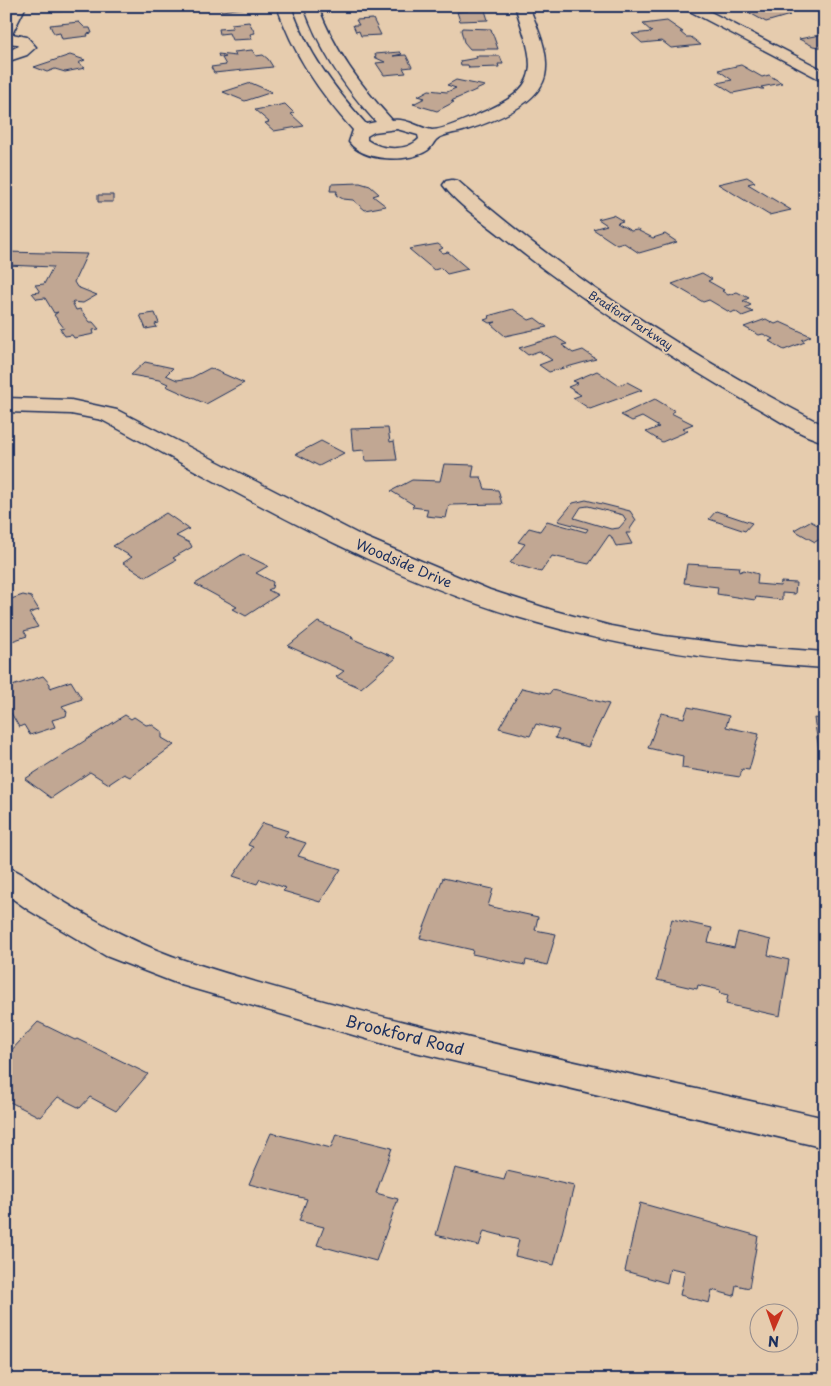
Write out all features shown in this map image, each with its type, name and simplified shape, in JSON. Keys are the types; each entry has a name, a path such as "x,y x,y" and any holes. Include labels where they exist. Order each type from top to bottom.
{"street":[{"path":"6,32 19,6"},
{"path":"284,6 289,25 315,75 363,131"},
{"path":"311,6 318,29 365,100 387,124"},
{"path":"428,136 485,118 522,98 534,83 539,62 522,6"},
{"path":"687,6 825,77"},
{"path":"6,38 22,40 28,47 22,52 6,57"},
{"path":"387,124 418,128 428,136 426,144 413,150 385,152 368,148 358,142 359,134 363,131 387,124"},
{"name":"Bradford Parkway","path":"452,185 491,221 586,291 684,355 825,435"},
{"name":"Woodside Drive","path":"6,405 71,406 109,415 335,534 479,594 541,615 610,634 666,644 783,658 825,660"},
{"name":"Brookford Road","path":"6,878 41,903 117,948 181,972 398,1034 825,1133"}],"building":[{"path":"54,6 77,6 75,11 52,12"},
{"path":"218,6 242,6 243,8 222,11"},
{"path":"737,6 770,6 779,10 776,11 790,15 766,22"},
{"path":"467,7 484,7 488,20 460,21 457,12 468,11"},
{"path":"373,19 381,35 361,36 359,31 356,32 353,25 359,25 356,20"},
{"path":"667,21 683,32 680,32 686,37 691,37 701,45 671,48 662,41 642,43 632,34 652,32 643,24"},
{"path":"79,22 85,28 90,28 92,33 87,34 88,36 62,39 60,33 55,34 50,25"},
{"path":"249,22 255,33 250,34 252,39 232,40 229,33 220,34 219,29 233,28 231,24"},
{"path":"462,28 491,29 498,49 470,49 464,42"},
{"path":"825,34 825,48 813,46 799,39"},
{"path":"252,50 256,56 263,55 268,59 273,67 214,73 211,67 226,65 222,58 226,57 219,57 218,54 236,56 234,52"},
{"path":"400,52 402,54 393,56 406,55 412,67 403,68 406,73 384,75 376,63 385,62 374,57 376,56 375,54"},
{"path":"70,55 85,60 78,63 85,68 65,72 55,69 47,72 34,67"},
{"path":"476,56 500,56 503,64 498,64 499,67 469,68 468,65 461,65 460,61 477,58"},
{"path":"741,65 762,77 769,75 782,83 761,87 764,89 758,88 733,93 717,83 732,80 718,70"},
{"path":"456,80 485,86 451,101 454,102 437,111 413,104 425,98 418,96 429,90 447,92 456,88 447,85"},
{"path":"251,83 272,92 245,101 223,92"},
{"path":"285,104 294,113 291,114 304,126 274,131 265,123 269,122 255,110"},
{"path":"747,177 755,182 748,184 791,210 769,215 718,184"},
{"path":"360,183 370,186 379,194 373,196 386,206 365,210 353,200 343,199 336,195 337,191 330,191 331,184"},
{"path":"98,195 113,195 113,202 98,202"},
{"path":"613,215 623,221 617,223 631,231 637,230 653,238 665,234 677,242 639,253 624,243 617,245 593,229 607,225 598,219"},
{"path":"438,244 443,248 439,250 443,253 448,252 468,269 447,274 441,268 434,270 409,249"},
{"path":"6,252 87,254 74,282 77,287 97,295 83,303 72,302 76,310 80,309 90,322 93,322 99,329 93,330 94,334 74,338 72,335 65,336 60,329 64,328 54,315 58,312 54,313 45,298 37,299 32,293 40,292 35,285 44,284 53,267 6,265"},
{"path":"702,273 712,279 708,281 724,290 722,291 728,295 737,292 749,298 743,301 751,305 745,308 753,312 742,316 735,311 731,313 709,300 703,302 672,284"},
{"path":"513,309 529,320 535,318 547,327 505,336 491,324 496,322 489,323 484,320 490,318 488,316"},
{"path":"155,313 159,323 155,324 157,327 146,329 140,315"},
{"path":"766,319 775,324 780,322 811,336 802,340 805,342 784,350 769,341 773,339 763,334 759,335 744,327"},
{"path":"556,337 567,344 562,345 573,353 583,350 596,359 549,372 539,365 552,360 539,351 528,355 519,348"},
{"path":"145,362 173,368 166,375 177,380 191,378 210,368 244,383 206,404 166,386 168,384 159,380 131,375"},
{"path":"597,371 618,385 627,382 642,390 590,409 573,398 581,395 568,387 578,383 573,381"},
{"path":"655,399 675,411 671,413 693,424 683,428 688,431 662,442 646,432 659,427 642,417 632,421 621,415"},
{"path":"388,428 390,442 394,441 397,460 365,461 364,450 353,451 351,429"},
{"path":"321,441 344,453 319,466 296,454"},
{"path":"444,464 474,465 472,477 481,477 485,489 498,490 502,504 449,505 446,518 426,516 428,509 412,507 414,505 391,491 412,480 440,481"},
{"path":"586,500 630,511 636,520 630,529 631,533 626,533 632,544 616,546 609,535 589,564 552,556 541,572 510,563 525,544 518,542 529,528 540,531 547,521 586,532 588,529 558,521 573,503","holes":["588,506 623,515 626,520 619,528 611,529 574,518 581,507"]},
{"path":"716,511 752,523 745,531 709,519"},
{"path":"166,513 189,529 176,536 190,543 192,547 173,558 176,560 146,577 123,563 132,557 113,546"},
{"path":"810,521 825,529 825,541 820,539 815,542 794,530"},
{"path":"243,554 268,566 256,573 273,582 272,588 268,590 278,595 246,616 233,609 237,607 195,584"},
{"path":"687,564 740,567 739,572 744,570 758,574 757,584 780,586 781,582 796,583 795,594 782,593 782,600 756,597 755,600 717,594 718,587 684,583"},
{"path":"23,595 31,597 39,610 29,613 38,627 24,631 27,636 6,643 6,598 8,600"},
{"path":"318,622 396,658 361,688 336,677 344,671 288,646"},
{"path":"43,676 50,684 50,688 71,681 82,699 62,706 67,712 66,716 52,720 55,727 30,735 24,725 19,727 11,713 6,715 6,688"},
{"path":"522,688 549,694 552,690 609,704 588,747 555,738 559,730 536,724 530,736 499,728"},
{"path":"688,707 729,716 726,727 759,734 749,770 742,769 740,777 682,768 683,756 648,748 661,713 684,718"},
{"path":"125,715 131,719 134,717 146,725 151,724 162,732 162,738 174,745 130,777 124,774 109,784 90,772 51,798 25,779"},
{"path":"814,718 825,719 825,750 819,750"},
{"path":"263,823 288,831 284,836 306,843 298,856 341,869 320,902 283,891 286,888 260,879 257,884 233,876 253,847 248,845"},
{"path":"443,878 493,889 488,906 538,917 535,930 556,934 547,965 526,960 525,965 472,954 473,950 420,938"},
{"path":"672,919 712,928 708,942 734,948 738,932 771,940 768,955 789,960 780,1016 726,1004 728,995 719,993 720,990 698,985 697,989 657,980"},
{"path":"38,1022 148,1074 116,1111 90,1097 80,1108 58,1097 40,1117 10,1102 6,1107 6,1056"},
{"path":"271,1133 331,1148 336,1134 392,1148 376,1193 398,1199 376,1261 317,1245 324,1227 299,1221 307,1199 249,1184"},
{"path":"455,1168 504,1180 507,1171 574,1186 554,1265 515,1256 519,1240 484,1231 479,1246 436,1235"},
{"path":"640,1203 758,1236 749,1288 736,1285 734,1296 712,1290 709,1303 680,1295 685,1271 670,1268 667,1283 625,1271"}]}
